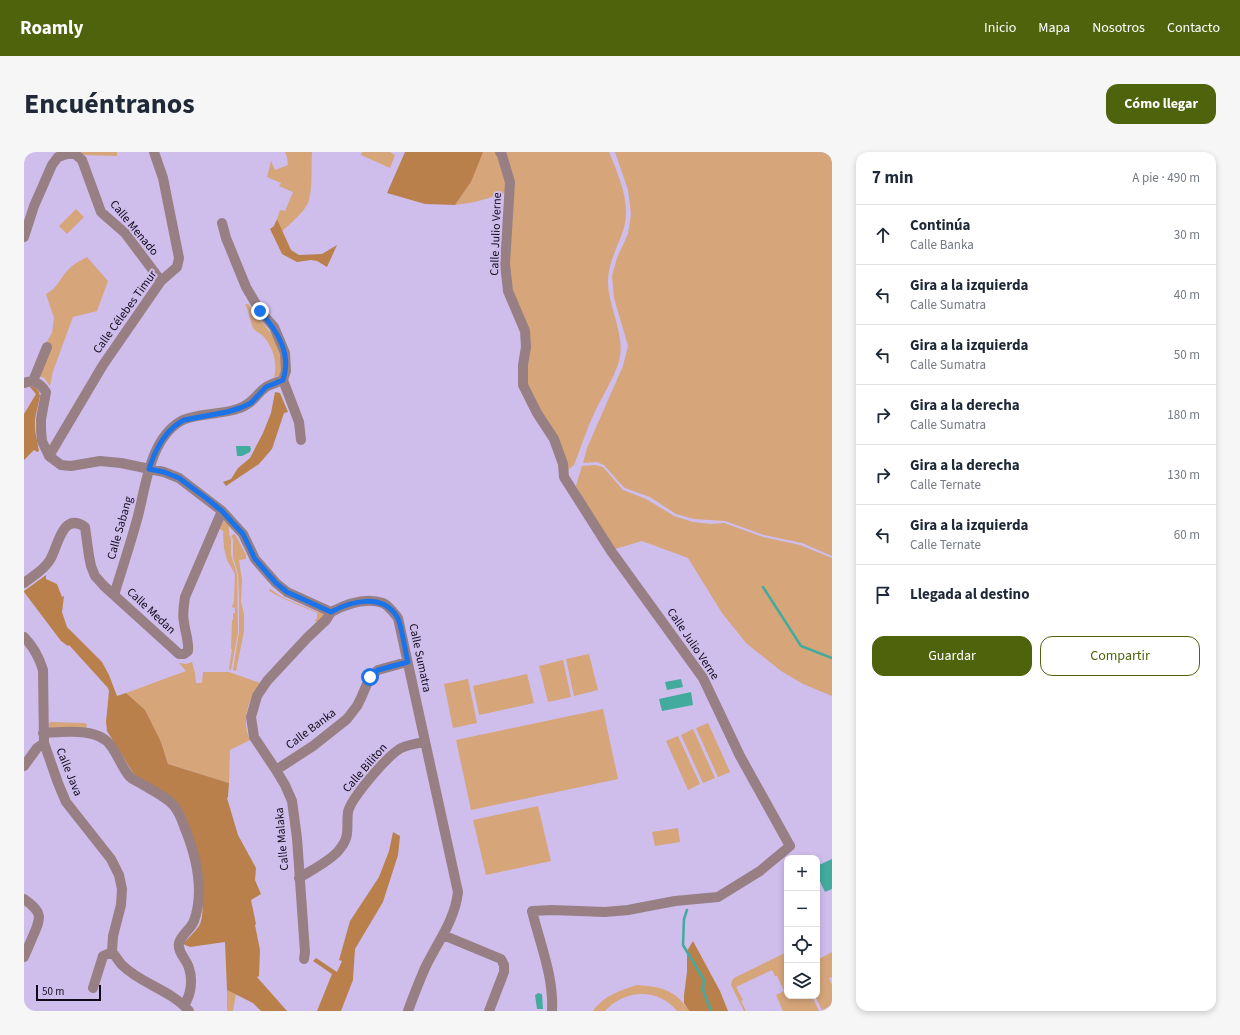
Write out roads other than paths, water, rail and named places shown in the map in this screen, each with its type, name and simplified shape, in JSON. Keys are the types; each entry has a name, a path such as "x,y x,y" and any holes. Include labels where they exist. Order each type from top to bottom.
{"street":[{"name":"Calle Célebes Timur","path":"49,456 103,365 161,281 177,267 179,258 163,178 154,152"},
{"name":"Calle Julio Verne","path":"500,152 510,182 506,264 508,291 525,331 526,347 523,365 523,385 537,413 554,439 563,464 564,477 611,551 703,678 740,756 790,846 760,871 718,897 675,901 628,910 605,912 552,910 532,911 550,973 553,999 552,1011"},
{"name":"Calle Menado","path":"24,237 34,206 52,165 58,157 67,154 76,154 82,160 101,212 125,233 161,281"},
{"path":"222,223 226,238 246,287 260,311 274,327 285,353 286,371 283,380 299,422 302,440"},
{"path":"47,347 29,382 42,385 46,392 41,419 41,430 42,441 49,456 61,465 71,466 100,461 121,463 164,472 179,478 222,511 243,534 255,559 276,583 287,592 331,612"},
{"name":"Calle Sabang","path":"114,595 138,516 149,469 163,439 179,422 240,408 251,403 266,387 283,380"},
{"name":"Calle Medan","path":"24,583 41,570 50,560 62,532 67,526 73,523 79,523 85,528 89,556 95,576 179,654 184,654 188,651 183,621 185,597 222,511"},
{"name":"Calle Sumatra","path":"331,612 358,601 371,601 383,603 392,610 398,618 458,892 455,909 425,969 408,1011"},
{"name":"Calle Malaka","path":"304,959 305,952 297,838 292,801 285,785 254,737 251,718 257,696 268,681 307,638 326,620 331,612"},
{"name":"Calle Java","path":"24,637 31,644 40,659 43,670 43,738 66,802 111,859 119,875 122,889 121,905 113,936 112,952"},
{"name":"Calle Banka","path":"276,770 331,733 347,719 361,698 370,677 378,670 408,662"},
{"path":"24,766 43,738 74,731 88,733 103,738 111,745 130,777 170,801 179,813 188,836 195,859 199,897 194,922 179,943 179,948 189,967 191,980 187,1008 167,993 133,974 122,965 112,952 103,956 93,988"},
{"name":"Calle Biliton","path":"299,878 334,856 339,850 346,840 348,832 348,812 353,801 381,766 399,749 424,742"},
{"path":"24,899 38,911 40,920 24,957"},
{"path":"443,935 501,959 504,965 504,972 489,1011"}],"waterway":[{"path":"763,587 801,646 832,658"},
{"path":"687,910 684,919 683,945 704,980 703,990 711,1011"}]}
